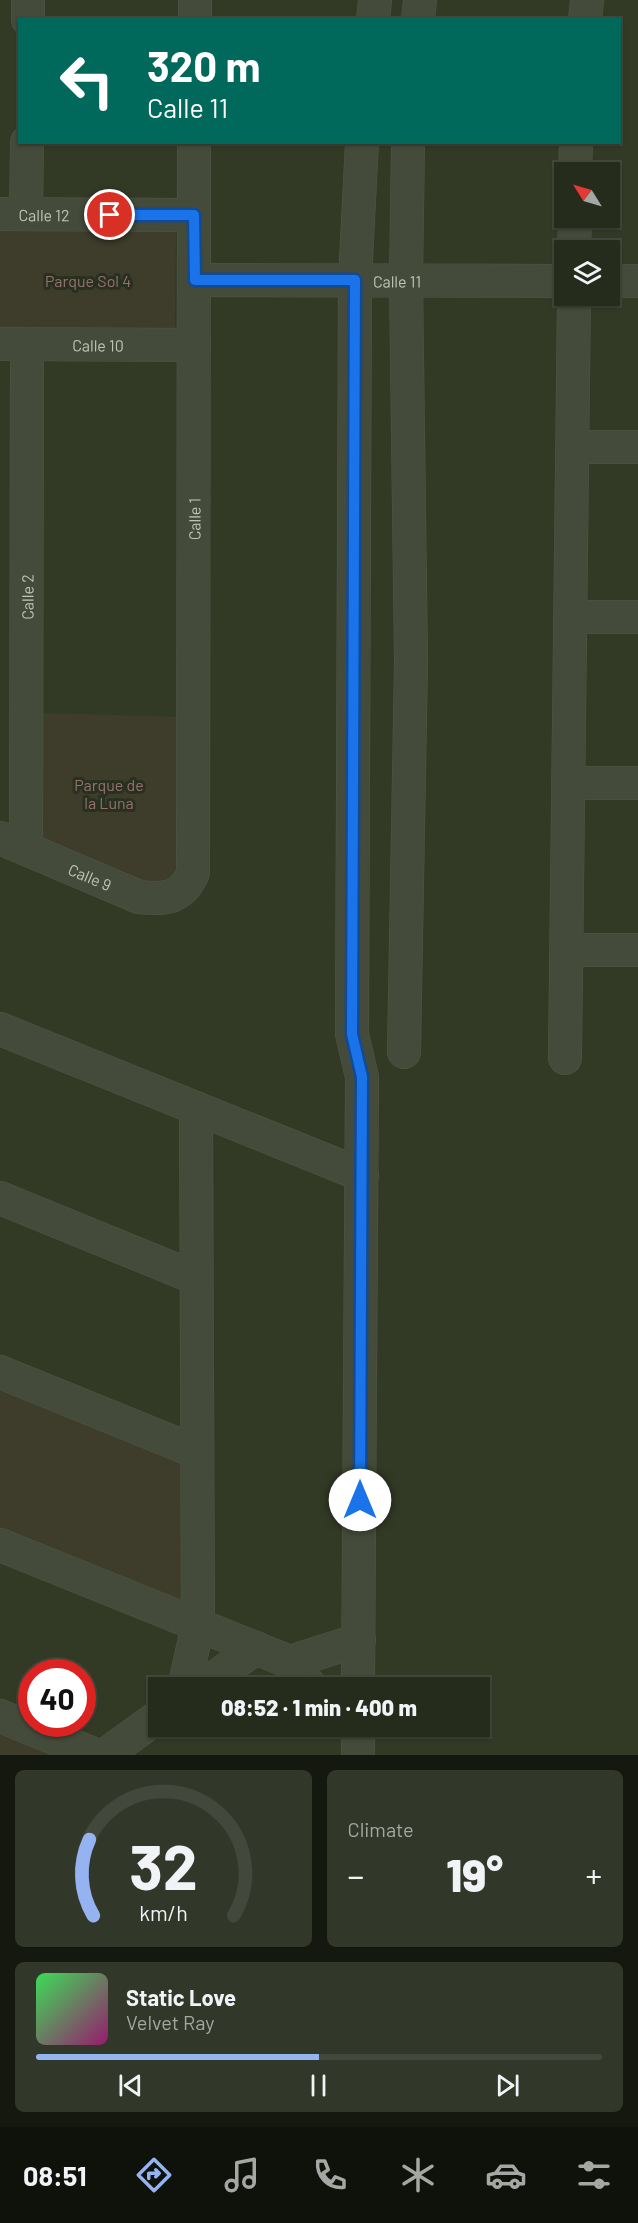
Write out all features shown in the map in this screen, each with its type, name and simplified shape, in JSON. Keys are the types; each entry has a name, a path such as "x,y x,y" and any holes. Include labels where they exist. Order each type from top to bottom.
{"street":[{"path":"28,0 28,18"},
{"path":"195,0 195,18"},
{"path":"373,18 375,0"},
{"path":"418,18 420,0"},
{"path":"585,18 587,0"},
{"path":"13,214 27,144"},
{"name":"Calle 1","path":"180,891 194,873 195,144"},
{"path":"358,1677 362,1077 352,1034 355,280 362,144"},
{"path":"404,1052 411,662 406,280 408,144"},
{"path":"575,162 576,144"},
{"name":"Calle 12","path":"13,214 194,215"},
{"name":"Calle 11","path":"195,280 554,281"},
{"path":"620,281 638,281"},
{"path":"565,1058 574,306"},
{"name":"Calle 10","path":"14,344 194,345"},
{"name":"Calle 2","path":"13,844 14,344"},
{"path":"573,447 638,447"},
{"path":"571,617 638,617"},
{"path":"569,783 638,783"},
{"name":"Calle 9","path":"13,844 139,897 158,900 180,891"},
{"path":"567,950 638,950"},
{"path":"0,1029 362,1175"},
{"path":"186,1677 198,1625 195,1108"},
{"path":"0,1198 196,1278"},
{"path":"0,1372 197,1452"},
{"path":"0,1545 290,1662 303,1677"},
{"path":"290,1662 359,1640"},
{"path":"215,1677 256,1648"},
{"path":"0,1716 96,1755"},
{"path":"105,1755 148,1724"}],"green space":[{"name":"Parque Sol 4","path":"0,228 176,229 175,332 0,331"},
{"name":"Parque de la Luna","path":"40,713 181,717 180,852 176,873 161,885 140,882 39,840"},
{"path":"0,1387 182,1461 181,1602 0,1529"},
{"path":"0,1726 18,1733 18,1737 27,1737 70,1755 0,1755"}],"route":[{"path":"110,215 194,215 195,280 355,280 352,1034 362,1077 360,1500"}]}
